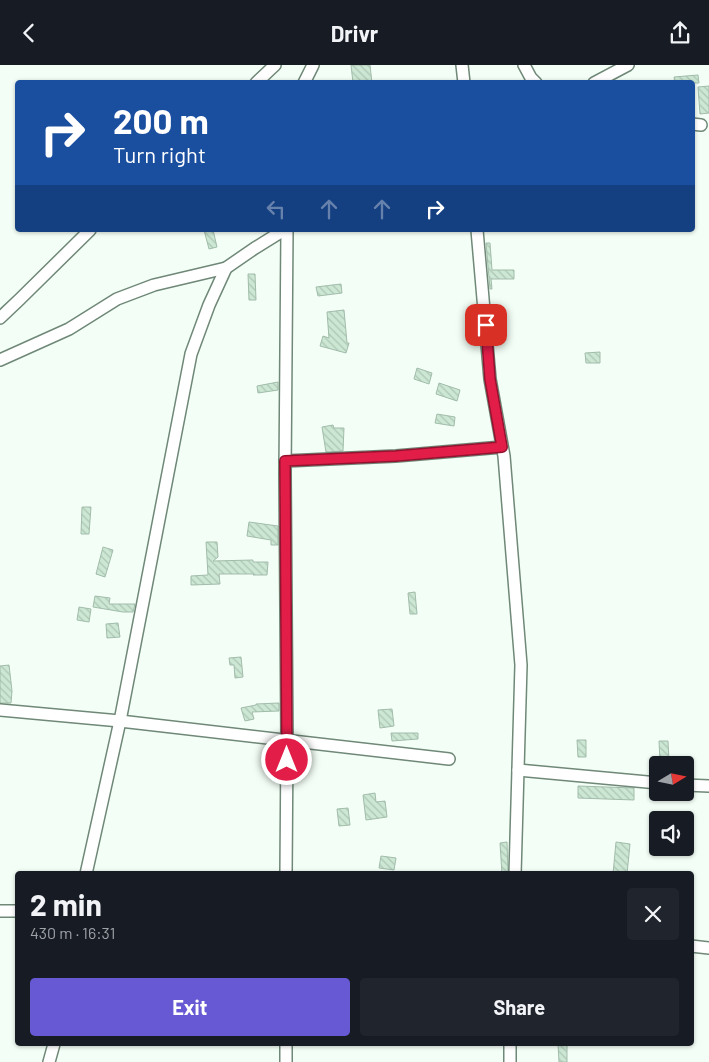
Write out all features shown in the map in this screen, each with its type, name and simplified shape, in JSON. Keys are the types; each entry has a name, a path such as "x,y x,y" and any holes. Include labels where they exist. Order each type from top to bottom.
{"street":[{"path":"259,80 275,65"},
{"path":"306,80 313,65"},
{"path":"462,65 464,80"},
{"path":"524,65 532,80"},
{"path":"600,80 628,65"},
{"path":"0,318 88,232"},
{"path":"0,360 69,329 117,299 154,285 226,268 254,248 282,232"},
{"path":"286,232 286,871"},
{"path":"477,232 490,379 504,456 521,665 515,871"},
{"path":"87,871 120,721 191,353 209,305 226,268"},
{"path":"285,461 396,456 502,447"},
{"path":"0,710 120,721 449,759"},
{"path":"518,770 649,782"},
{"path":"694,786 709,787"},
{"path":"0,911 15,911"},
{"path":"694,946 709,948"},
{"path":"49,1062 53,1046"},
{"path":"286,1046 286,1062"},
{"path":"510,1046 510,1062"}],"building":[{"path":"351,65 370,65 372,80 353,80"},
{"path":"698,75 699,83 695,83 695,80 674,80 674,77"},
{"path":"709,86 709,113 700,114 698,87"},
{"path":"205,232 213,232 217,247 209,249"},
{"path":"486,243 490,243 492,270 514,270 514,279 491,279 492,289 490,289"},
{"path":"248,274 255,274 256,300 249,300"},
{"path":"341,284 342,293 318,296 316,287"},
{"path":"344,310 347,343 349,343 346,353 320,346 323,336 329,338 327,312"},
{"path":"600,352 600,363 586,363 585,353"},
{"path":"417,368 432,373 429,384 414,379"},
{"path":"278,382 278,390 258,393 257,386"},
{"path":"439,383 460,390 457,401 436,394"},
{"path":"437,414 455,417 454,426 435,423"},
{"path":"333,425 334,428 344,428 343,451 326,452 322,427"},
{"path":"82,507 91,507 89,534 81,534"},
{"path":"249,522 278,526 278,545 271,545 271,540 247,536"},
{"path":"206,542 217,542 218,557 213,561 253,560 253,562 268,562 267,575 219,574 220,584 191,585 191,576 208,575"},
{"path":"103,547 113,550 105,577 96,574"},
{"path":"415,592 417,614 410,614 408,593"},
{"path":"95,596 110,598 109,604 135,604 133,612 93,607"},
{"path":"79,607 91,609 89,622 77,620"},
{"path":"118,623 120,637 107,638 106,624"},
{"path":"241,657 243,677 235,678 234,665 230,665 229,658"},
{"path":"9,665 12,691 11,703 0,703 0,666"},
{"path":"279,703 279,711 252,712 254,719 245,721 241,708 256,704"},
{"path":"392,709 394,726 380,728 378,710"},
{"path":"391,733 418,733 418,739 392,741"},
{"path":"577,740 586,740 586,757 578,757"},
{"path":"659,741 668,741 669,756 660,756"},
{"path":"578,786 634,788 634,800 578,798"},
{"path":"375,793 376,802 385,801 387,817 366,820 363,795"},
{"path":"348,808 350,825 339,826 337,809"},
{"path":"507,842 508,871 502,871 500,843"},
{"path":"616,842 630,844 627,871 613,871"},
{"path":"381,856 396,858 394,870 379,868"},
{"path":"558,1046 567,1046 567,1062 559,1062"}],"route":[{"path":"287,760 285,461 396,456 502,447 490,379 486,325"}]}
